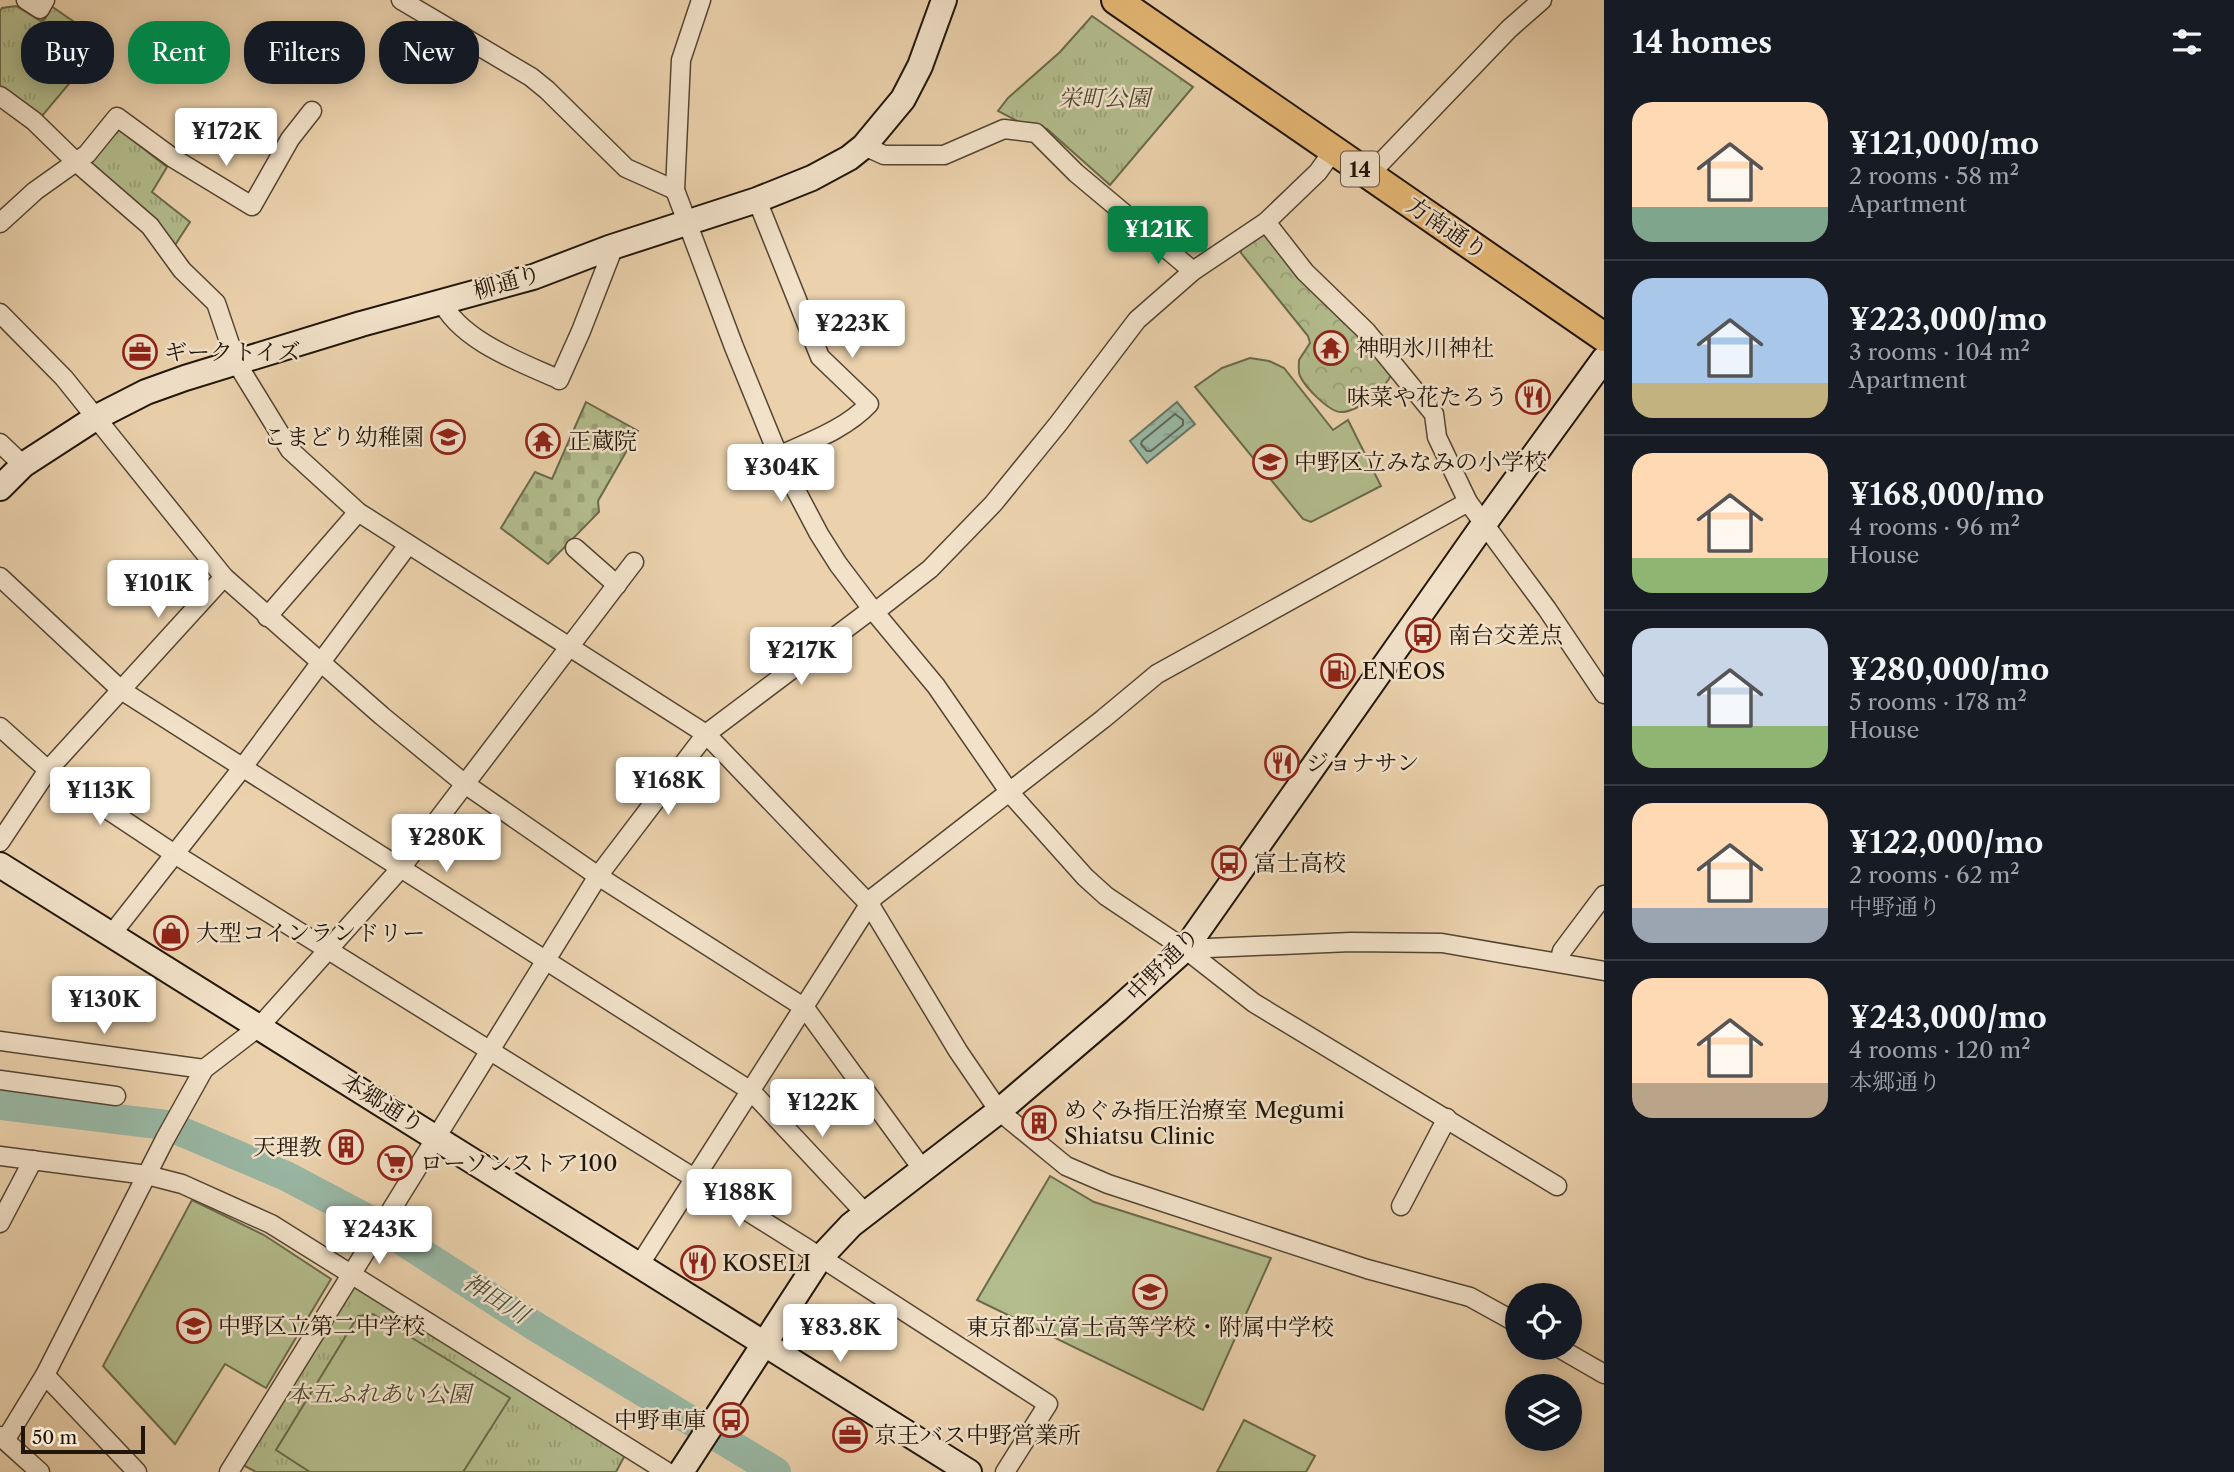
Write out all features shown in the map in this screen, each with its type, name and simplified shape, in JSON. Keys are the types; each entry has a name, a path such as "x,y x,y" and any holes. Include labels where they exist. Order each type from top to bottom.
{"main road":[{"name":"方南通り","path":"1116,0 1604,337"}],"street":[{"path":"26,0 40,9 45,0"},
{"path":"401,0 531,77 626,168 676,190"},
{"path":"701,0 681,60 676,190 778,456 819,534 872,609 936,686 1010,793 1085,877 1106,896 1185,949 1254,1003 1557,1186"},
{"name":"柳通り","path":"0,488 23,465 97,416 146,392 441,300 533,277 813,178 864,146 903,99 920,66 944,0"},
{"path":"1369,175 1509,30 1542,0"},
{"path":"1,99 34,121 75,161 150,226 182,270 216,303 236,362 290,450 358,512 706,733 870,905 958,1051 999,1111 1066,1167 1108,1184 1367,1269 1470,1297 1505,1316"},
{"path":"0,223 36,191 87,154 117,117 173,158 252,206 290,139 312,111"},
{"path":"864,146 884,155 944,155 1004,129 1036,133 1076,173 1193,271"},
{"path":"229,1472 598,876 706,733 930,569 993,504 1058,425 1137,320 1193,271 1266,222 1318,172 1333,151"},
{"path":"757,200 820,357 869,404 862,412 835,430 778,456"},
{"path":"1266,222 1306,272 1366,331 1434,414 1437,437 1466,496 1604,694"},
{"path":"441,300 445,310 483,345 558,380 601,281 611,254 609,248"},
{"path":"0,313 64,377 224,577 267,617 465,783 598,876 805,1007 923,1170"},
{"name":"中野通り","path":"681,1472 820,1258 837,1238 865,1213 999,1111 1185,949 1484,524 1604,359"},
{"path":"0,443 23,465"},
{"path":"640,1264 874,897 1010,793 1157,674 1466,496"},
{"path":"267,617 358,512"},
{"path":"111,935 243,767 408,545"},
{"path":"575,548 617,585"},
{"path":"40,1472 1,1437 9,1434 45,1375 165,1139 204,1069 260,1026 401,868 634,562"},
{"path":"0,577 121,690 751,1091 865,1213"},
{"path":"0,842 48,770 224,577"},
{"path":"0,727 48,770 173,853 695,1179 1048,1404 1005,1472"},
{"name":"本郷通り","path":"0,865 969,1472"},
{"path":"1559,962 1562,951 1604,895"},
{"path":"1185,949 1351,942 1441,943 1604,971"},
{"path":"0,1041 204,1069"},
{"path":"0,1080 116,1096"},
{"path":"1401,1206 1447,1118"},
{"path":"0,1156 147,1175 182,1184 271,1224 667,1472"},
{"path":"0,1223 33,1160"},
{"path":"1580,1360 1604,1374"},
{"path":"45,1375 137,1472"}],"green space":[{"path":"16,6 41,21 21,21 21,84 69,84 42,116 0,87 2,8"},
{"path":"51,6 73,21 41,21 45,19"},
{"name":"栄町公園","path":"1092,16 1193,87 1110,185 1047,129 1019,122 998,111 1008,98 1060,52"},
{"path":"117,128 167,167 152,192 190,222 175,245 157,223 91,166 90,159"},
{"path":"1257,224 1392,373 1378,392 1356,408 1341,412 1330,408 1312,392 1300,376 1299,360 1310,343 1308,336 1241,253 1241,234"},
{"path":"1250,358 1269,361 1284,368 1333,430 1348,420 1381,486 1311,522 1303,519 1195,387 1222,368"},
{"path":"586,402 638,431 598,501 599,512 548,564 501,528 535,472 552,479"},
{"path":"1050,1176 1094,1202 1271,1258 1203,1410 977,1300"},
{"path":"192,1200 264,1235 331,1279 266,1388 225,1364 175,1444 103,1366"},
{"name":"本五ふれあい公園","path":"354,1287 625,1455 616,1472 256,1472 243,1465"},
{"name":"本五ふれあい公園","path":"373,1314 510,1398 463,1472 310,1472 276,1450 358,1316"},
{"path":"1244,1420 1315,1456 1306,1472 1217,1472"}],"water":[{"path":"1177,402 1195,424 1147,463 1130,441"}],"waterway":[{"name":"神田川","path":"0,1105 166,1125 286,1176 375,1223 533,1325 776,1472"}],"place":[{"name":"神明氷川神社","path":"1331,348"},
{"name":"ギークトイズ","path":"140,352"},
{"name":"味菜や花たろう","path":"1533,397"},
{"name":"こまどり幼稚園","path":"448,437"},
{"name":"正蔵院","path":"543,441"},
{"name":"中野区立みなみの小学校","path":"1270,462"},
{"name":"南台交差点","path":"1423,635"},
{"name":"ENEOS","path":"1338,671"},
{"name":"ジョナサン","path":"1282,763"},
{"name":"富士高校","path":"1229,863"},
{"name":"大型コインランドリー","path":"171,933"},
{"name":"めぐみ指圧治療室 Megumi Shiatsu Clinic","path":"1039,1123"},
{"name":"天理教","path":"346,1147"},
{"name":"ローソンストア100","path":"395,1163"},
{"name":"KOSELI","path":"698,1263"},
{"name":"東京都立富士高等学校・附属中学校","path":"1150,1292"},
{"name":"中野区立第二中学校","path":"194,1326"},
{"name":"中野車庫","path":"731,1420"},
{"name":"京王バス中野営業所","path":"850,1435"}]}
